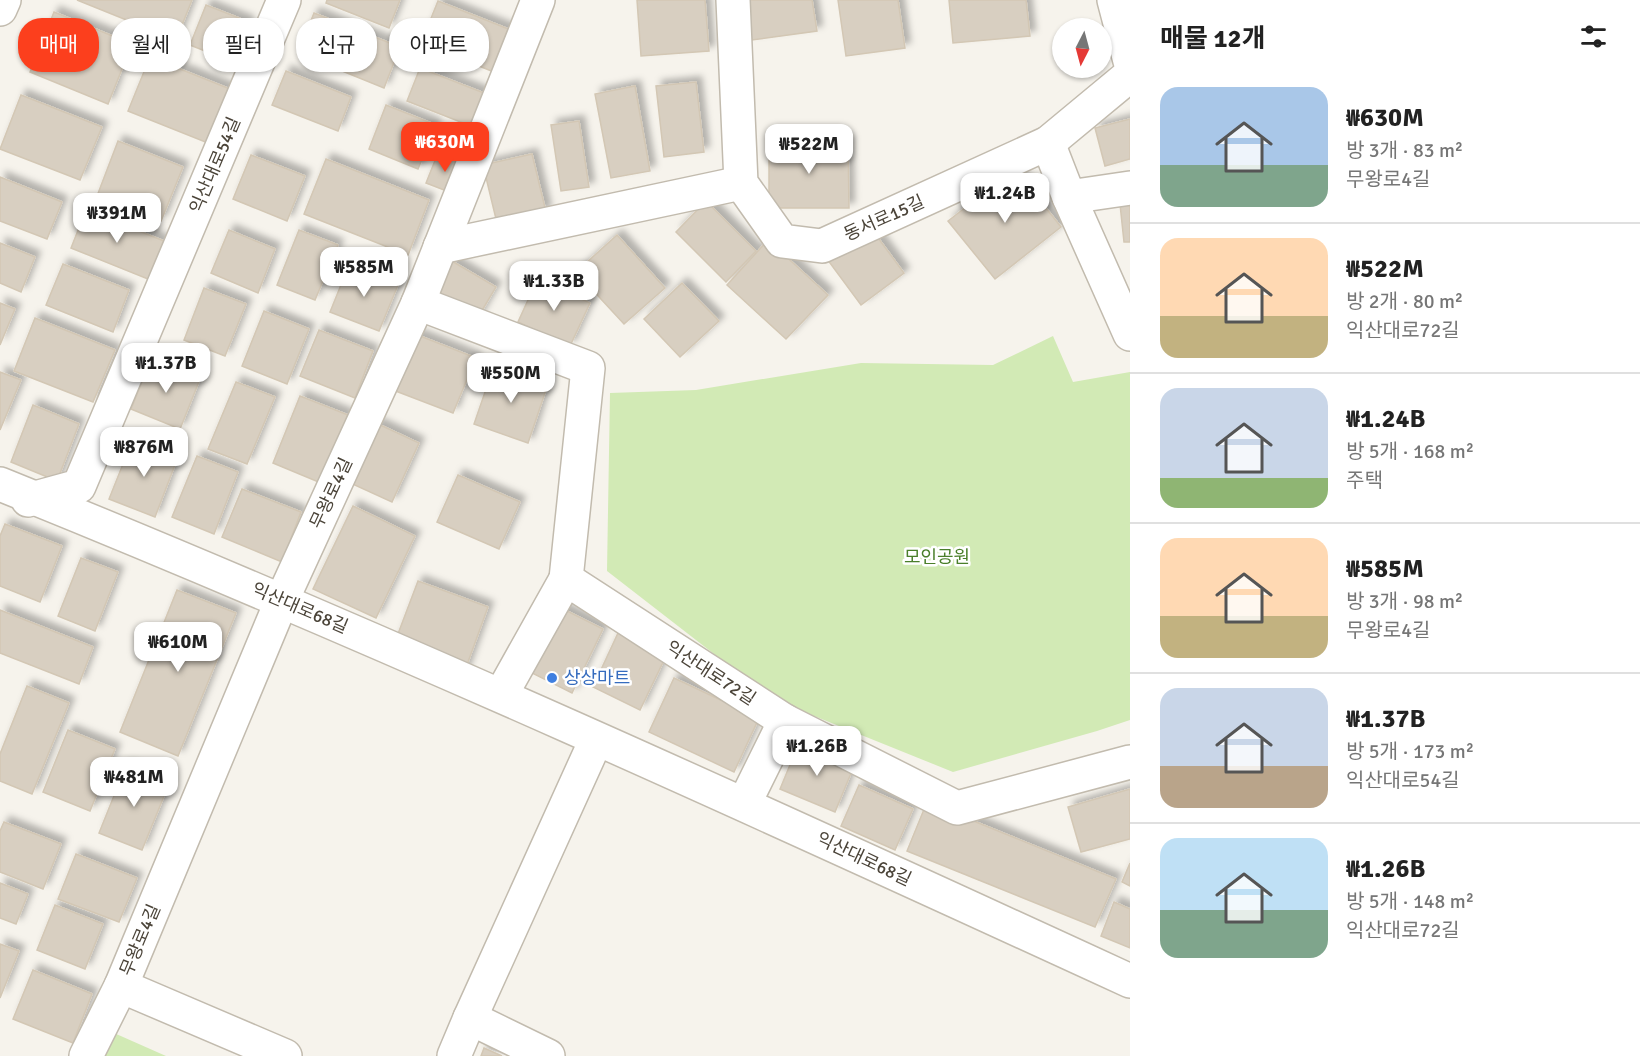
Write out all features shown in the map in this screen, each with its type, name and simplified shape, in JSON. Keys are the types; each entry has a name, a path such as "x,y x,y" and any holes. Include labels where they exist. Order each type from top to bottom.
{"street":[{"path":"0,9 4,0"},
{"name":"익산대로54길","path":"0,507 79,486 284,0"},
{"name":"무왕로4길","path":"86,1056 121,986 282,600 418,303 538,0"},
{"path":"440,247 741,183 733,0"},
{"path":"1114,0 1130,61"},
{"name":"동서로15길","path":"741,183 782,242 822,246 1048,143 1130,75"},
{"path":"1048,143 1069,197 1130,334"},
{"path":"1069,197 1130,188"},
{"path":"418,303 588,368 566,579 501,695"},
{"name":"익산대로68길","path":"0,484 282,600 501,695 1130,981"},
{"name":"익산대로72길","path":"566,579 786,721 957,808 1130,762"},
{"path":"744,804 786,721"},
{"path":"454,1056 597,740"},
{"name":"무왕로4길","path":"121,986 285,1056"},
{"path":"470,1018 548,1056"}],"green space":[{"name":"모인공원","path":"1053,336 1073,382 1130,372 1130,720 953,772 772,699 607,571 610,393 696,390 861,363 993,365"},
{"path":"114,1033 166,1056 104,1056"}],"building":[{"path":"77,0 192,0 185,18 122,18"},
{"path":"327,0 400,0 393,18 389,18 389,28 377,23 377,18 364,18 326,3"},
{"path":"637,0 705,0 709,51 641,56"},
{"path":"746,0 812,0 817,31 752,40"},
{"path":"838,0 898,0 905,48 846,56"},
{"path":"949,0 1026,0 1030,36 953,43"},
{"path":"438,1 481,18 431,18"},
{"path":"206,5 239,18 203,18 203,50 191,45"},
{"path":"54,12 69,18 52,18"},
{"path":"314,13 327,18 312,18"},
{"path":"489,21 516,32 499,74 489,70"},
{"path":"99,30 111,35 111,72 121,72 108,104 30,72 99,72"},
{"path":"377,38 389,43 390,72 384,88 345,72 377,72"},
{"path":"286,71 351,97 338,131 272,105"},
{"path":"144,72 188,72 230,89 208,143 128,111"},
{"path":"418,72 430,72 489,95 476,128 407,101"},
{"path":"696,82 704,152 664,157 656,86"},
{"path":"635,86 650,171 611,178 595,94"},
{"path":"21,95 102,127 80,180 0,149"},
{"path":"386,105 436,125 418,169 369,149"},
{"path":"1130,119 1130,159 1105,166 1095,128"},
{"path":"579,121 589,187 561,191 551,125"},
{"path":"118,141 183,167 161,221 97,196"},
{"path":"769,141 848,141 849,208 769,208"},
{"path":"438,153 464,163 452,193 426,183"},
{"path":"532,154 546,212 497,223 483,165"},
{"path":"251,155 305,176 287,221 233,199"},
{"path":"326,159 429,200 408,255 304,214"},
{"path":"1015,169 1061,227 995,279 948,221"},
{"path":"0,177 62,202 47,239 0,221"},
{"path":"706,201 756,251 726,282 676,232"},
{"path":"1130,203 1130,242 1124,242 1120,204"},
{"path":"86,210 164,241 148,279 71,248"},
{"path":"870,227 904,273 861,305 827,259"},
{"path":"229,230 275,249 258,293 211,273"},
{"path":"299,230 338,245 315,300 277,285"},
{"path":"617,235 665,288 624,324 576,272"},
{"path":"768,240 828,295 786,339 727,285"},
{"path":"0,243 35,257 21,292 0,283"},
{"path":"450,260 496,287 477,319 431,292"},
{"path":"63,264 129,290 113,332 46,305"},
{"path":"349,265 398,285 379,331 330,312"},
{"path":"538,278 590,303 570,346 518,322"},
{"path":"682,283 719,321 680,357 644,319"},
{"path":"204,288 246,304 225,356 184,340"},
{"path":"0,303 15,309 0,345"},
{"path":"264,311 309,329 287,384 242,366"},
{"path":"35,318 115,350 93,402 14,371"},
{"path":"319,330 373,351 355,398 300,376"},
{"path":"415,334 476,358 453,413 393,390"},
{"path":"151,360 200,379 180,429 131,409"},
{"path":"494,366 548,384 528,443 474,424"},
{"path":"0,372 21,380 0,430"},
{"path":"236,382 275,397 247,464 208,449"},
{"path":"300,396 348,415 321,483 273,463"},
{"path":"33,405 79,424 57,481 11,462"},
{"path":"376,423 419,443 392,502 348,482"},
{"path":"133,439 178,457 155,517 109,499"},
{"path":"197,456 238,472 214,534 172,517"},
{"path":"458,475 520,502 499,549 437,522"},
{"path":"242,489 301,512 282,562 222,537"},
{"path":"353,506 415,536 376,618 313,589"},
{"path":"5,524 62,546 40,602 0,586 0,536"},
{"path":"81,558 118,572 95,631 58,616"},
{"path":"418,581 488,607 464,673 393,647"},
{"path":"177,590 236,613 178,756 120,732"},
{"path":"555,605 603,629 572,693 524,669"},
{"path":"0,610 93,647 79,684 0,653"},
{"path":"618,633 666,656 640,710 593,687"},
{"path":"674,678 759,718 734,772 649,732"},
{"path":"27,686 69,703 32,794 0,781 0,754"},
{"path":"68,730 115,749 90,811 43,792"},
{"path":"799,743 854,766 835,812 780,789"},
{"path":"126,766 169,784 142,850 99,833"},
{"path":"859,785 913,809 895,850 841,826"},
{"path":"1130,789 1130,839 1081,852 1068,807"},
{"path":"927,802 1116,879 1095,927 907,851"},
{"path":"4,822 61,844 43,889 0,872 0,831"},
{"path":"76,854 137,878 119,922 58,899"},
{"path":"1130,863 1130,886 1122,882"},
{"path":"0,883 28,894 16,924 0,918"},
{"path":"1114,902 1130,909 1130,948 1101,936"},
{"path":"55,905 103,924 85,969 37,950"},
{"path":"0,944 19,951 0,998"},
{"path":"33,970 92,994 73,1043 13,1019"},
{"path":"484,1048 502,1056 481,1056"}],"place":[{"name":"상상마트","path":"552,678"}]}
